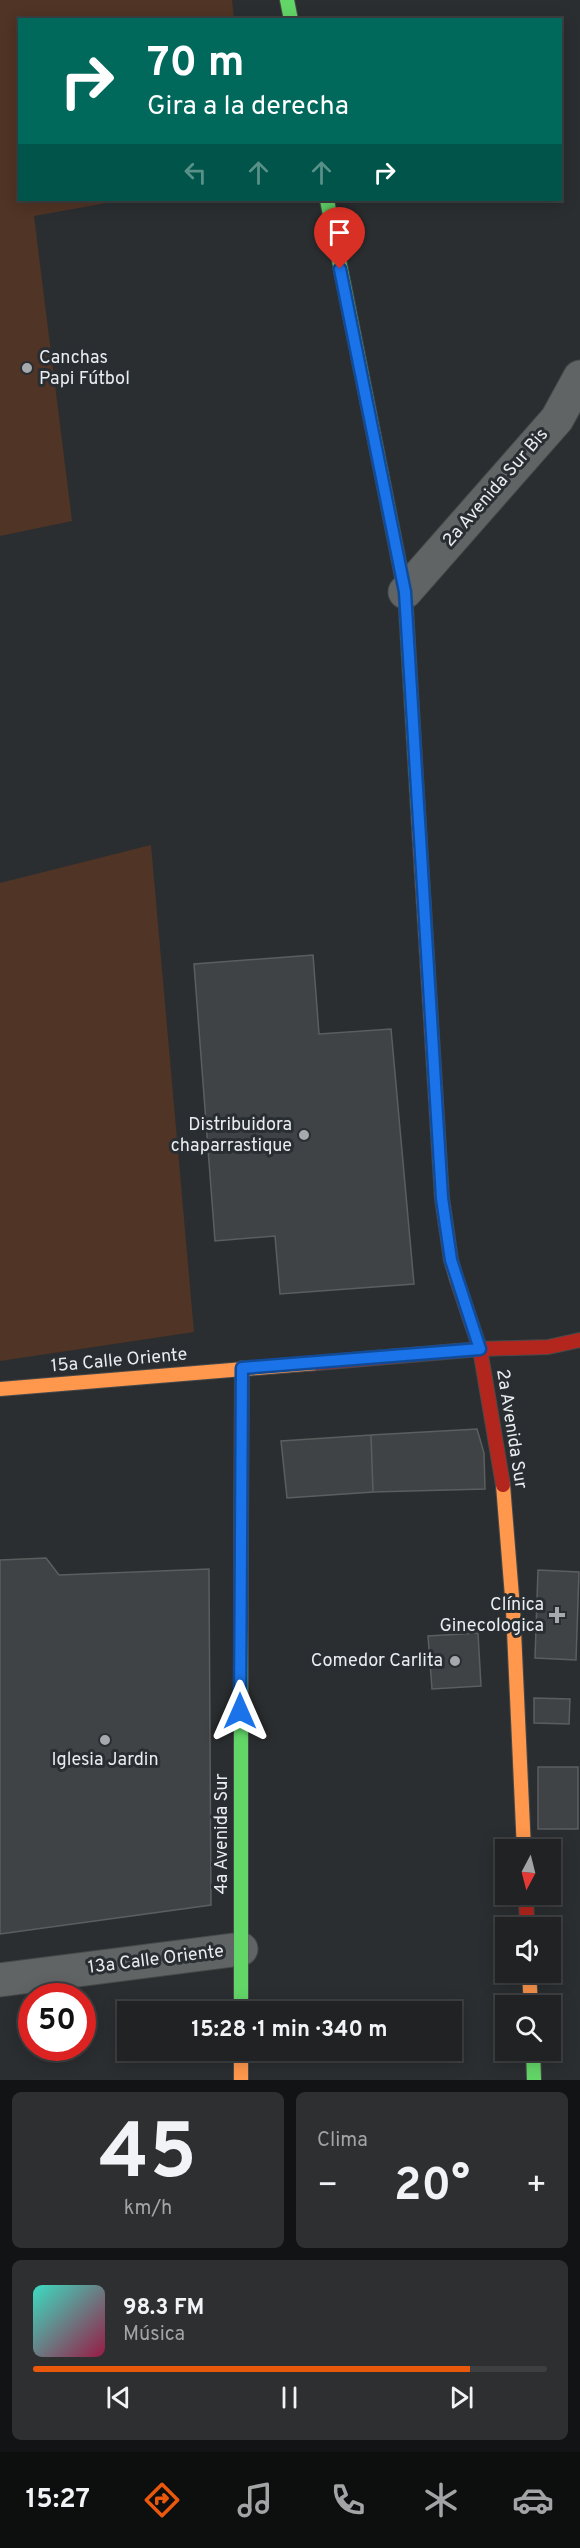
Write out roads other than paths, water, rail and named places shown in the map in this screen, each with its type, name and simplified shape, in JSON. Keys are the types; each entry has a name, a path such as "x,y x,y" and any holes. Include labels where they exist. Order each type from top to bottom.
{"main road":[{"path":"287,0 291,18"},
{"name":"2a Avenida Sur","path":"327,201 405,592 442,1198 451,1260 480,1349 503,1488 513,1609 523,1839"},
{"name":"15a Calle Oriente","path":"0,1389 480,1349 548,1347 580,1340"},
{"name":"4a Avenida Sur","path":"241,2001 242,1368"},
{"path":"241,2061 241,2080"},
{"path":"533,2061 534,2080"}],"street":[{"name":"2a Avenida Sur Bis","path":"405,592 568,424 580,377"},
{"name":"13a Calle Oriente","path":"0,1980 241,1949"}],"place":[{"name":"Canchas Papi Fútbol","path":"27,368"},
{"name":"Distribuidora chaparrastique","path":"304,1135"},
{"name":"Clínica Ginecologica","path":"557,1615"},
{"name":"Comedor Carlita","path":"455,1661"},
{"name":"Iglesia Jardin","path":"105,1740"}]}
